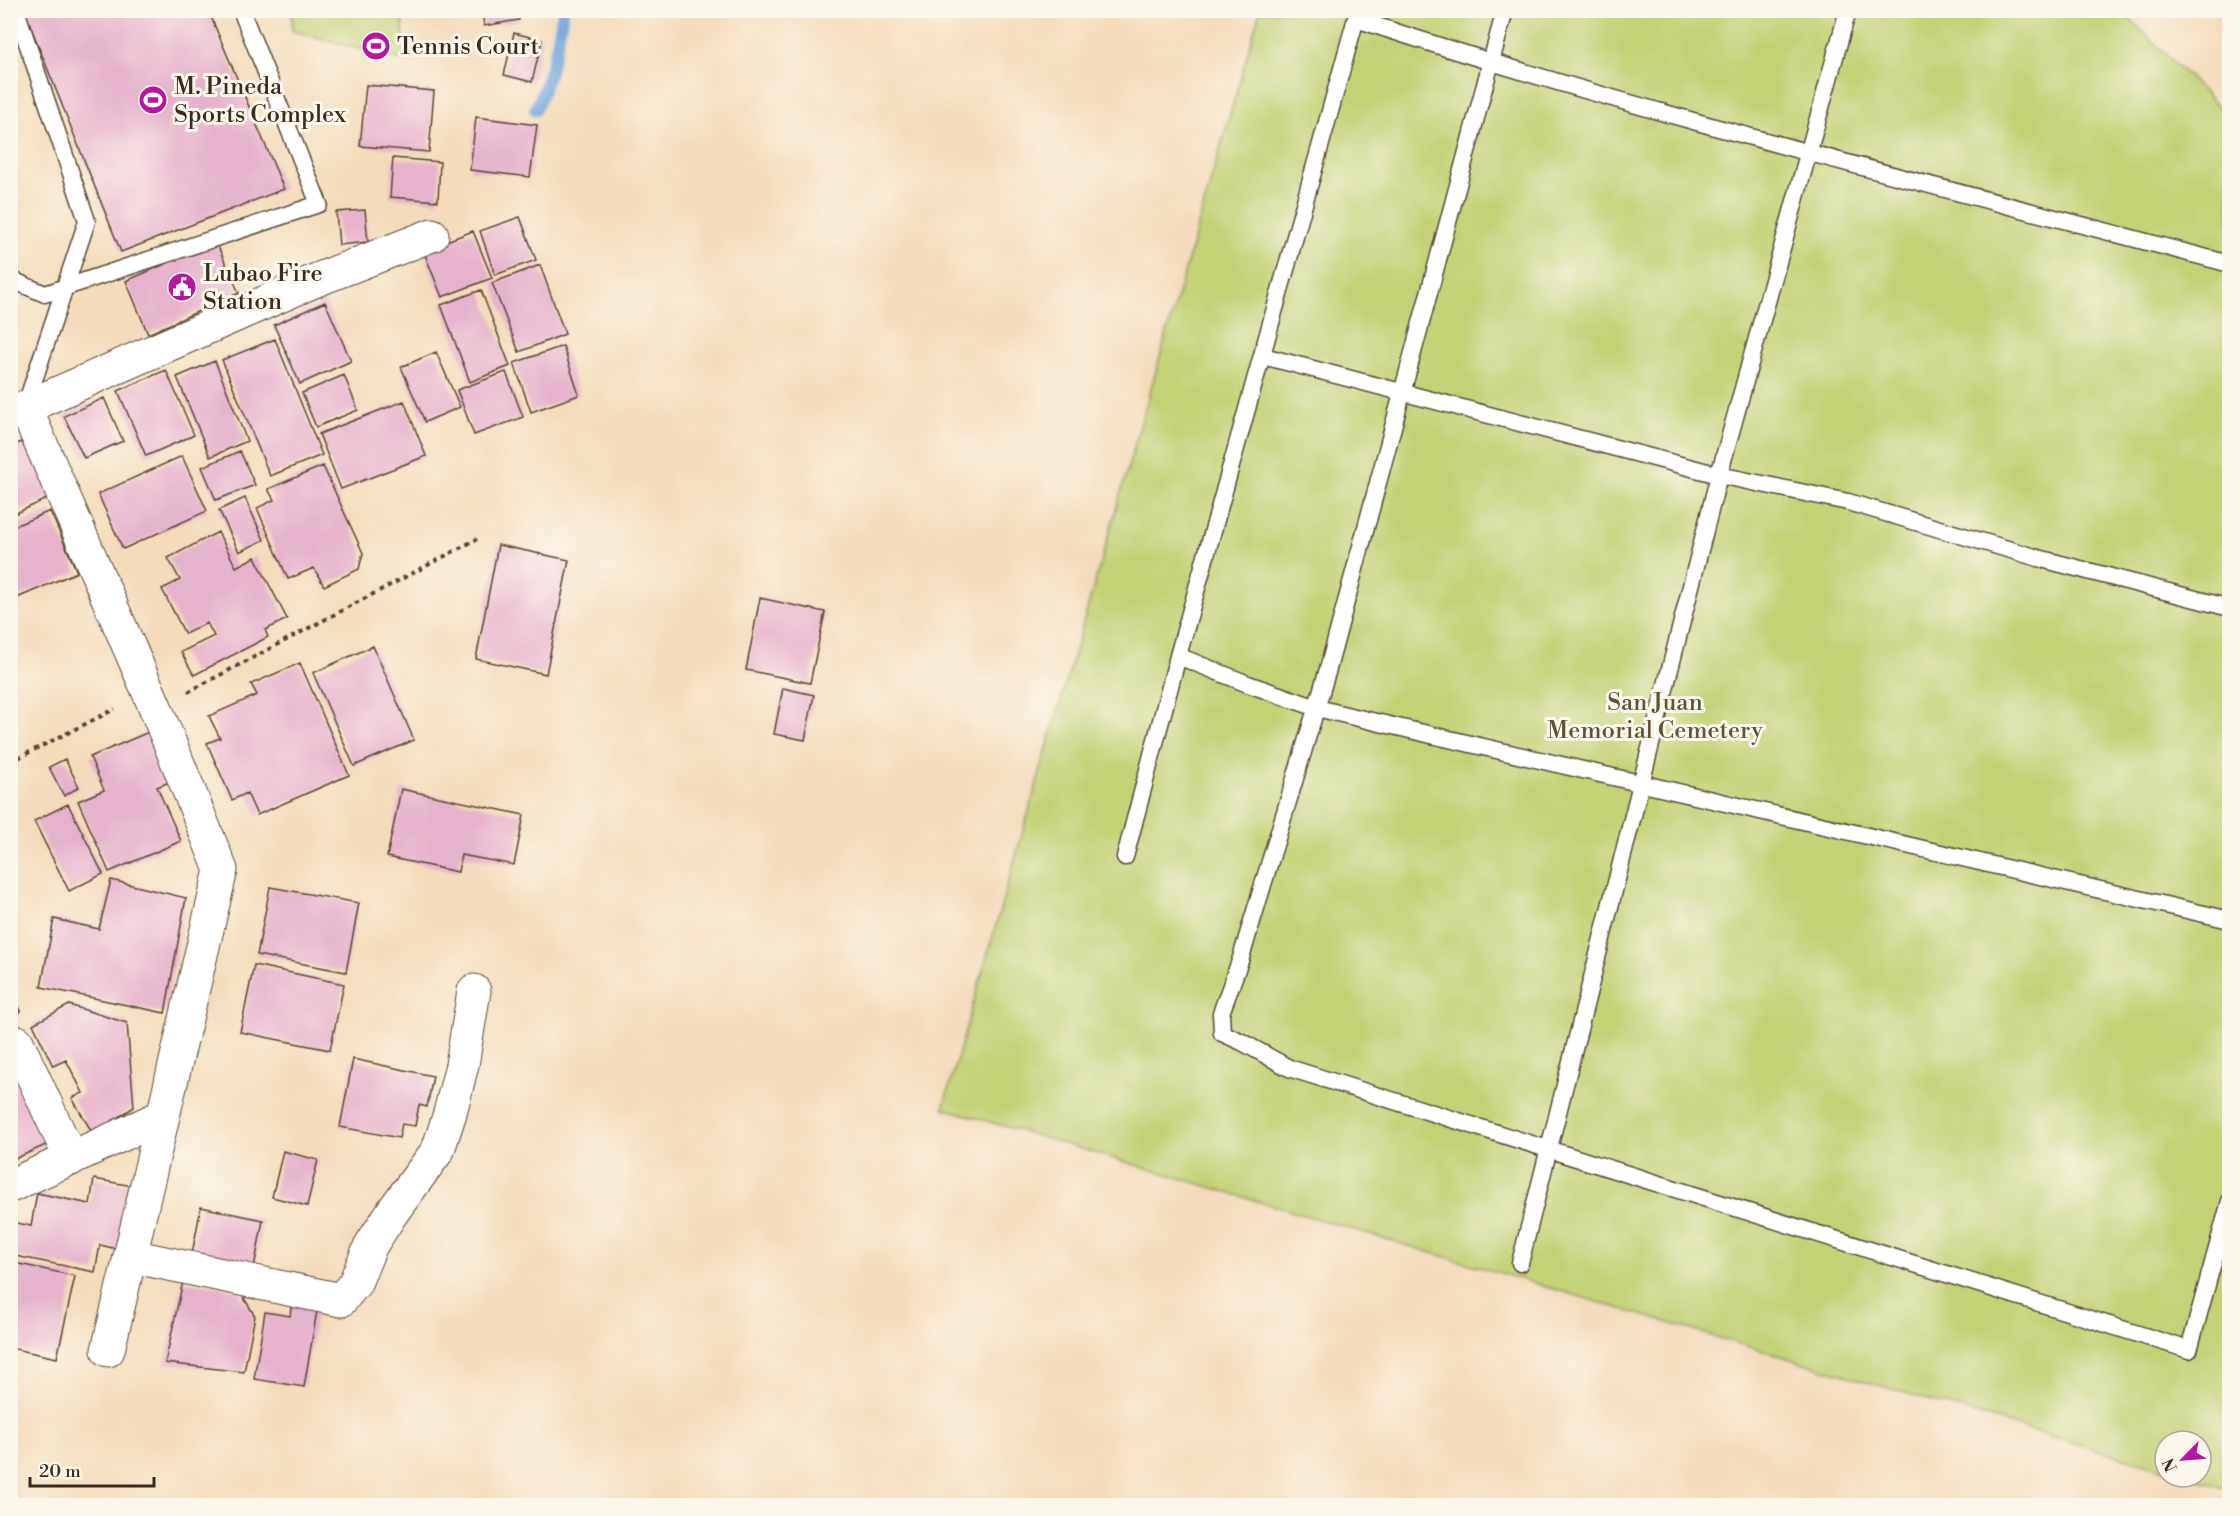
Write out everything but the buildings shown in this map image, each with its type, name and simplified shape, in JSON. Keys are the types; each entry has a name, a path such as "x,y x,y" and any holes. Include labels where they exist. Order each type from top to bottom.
{"street":[{"path":"108,1350 221,870 156,709 18,411 314,281 432,235"},
{"path":"131,1256 341,1300 355,1283 371,1245 438,1150 462,1065 474,991"},
{"path":"10,1045 17,1042 70,1159"},
{"path":"10,1186 163,1116"}],"lane":[{"path":"15,10 87,220 18,411"},
{"path":"10,279 45,294 318,204 240,10"},
{"path":"1505,10 1317,708 1221,1013 1222,1033 1289,1068 2189,1350 2229,1201"},
{"path":"1520,1263 1719,475 1848,10"},
{"path":"1125,857 1178,656 1357,15 1491,63 1808,152 2229,264"},
{"path":"1263,356 1719,475 1848,502 2038,558 2229,608"},
{"path":"1178,656 1317,708 2229,920"}],"path":[{"path":"10,762 124,704 156,709 477,539"}],"green space":[{"name":"Tennis Court","path":"292,11 402,11 405,61 292,31"},
{"name":"San Juan Memorial Cemetery","path":"1260,11 2122,11 2229,117 2229,1489 2213,1484 2213,1429 2153,1429 2153,1466 943,1108"}],"waterway":[{"path":"535,110 553,62 563,10"}],"place":[{"name":"Tennis Court","path":"376,46"},
{"name":"M. Pineda Sports Complex","path":"153,100"},
{"name":"Lubao Fire Station","path":"182,287"}]}
